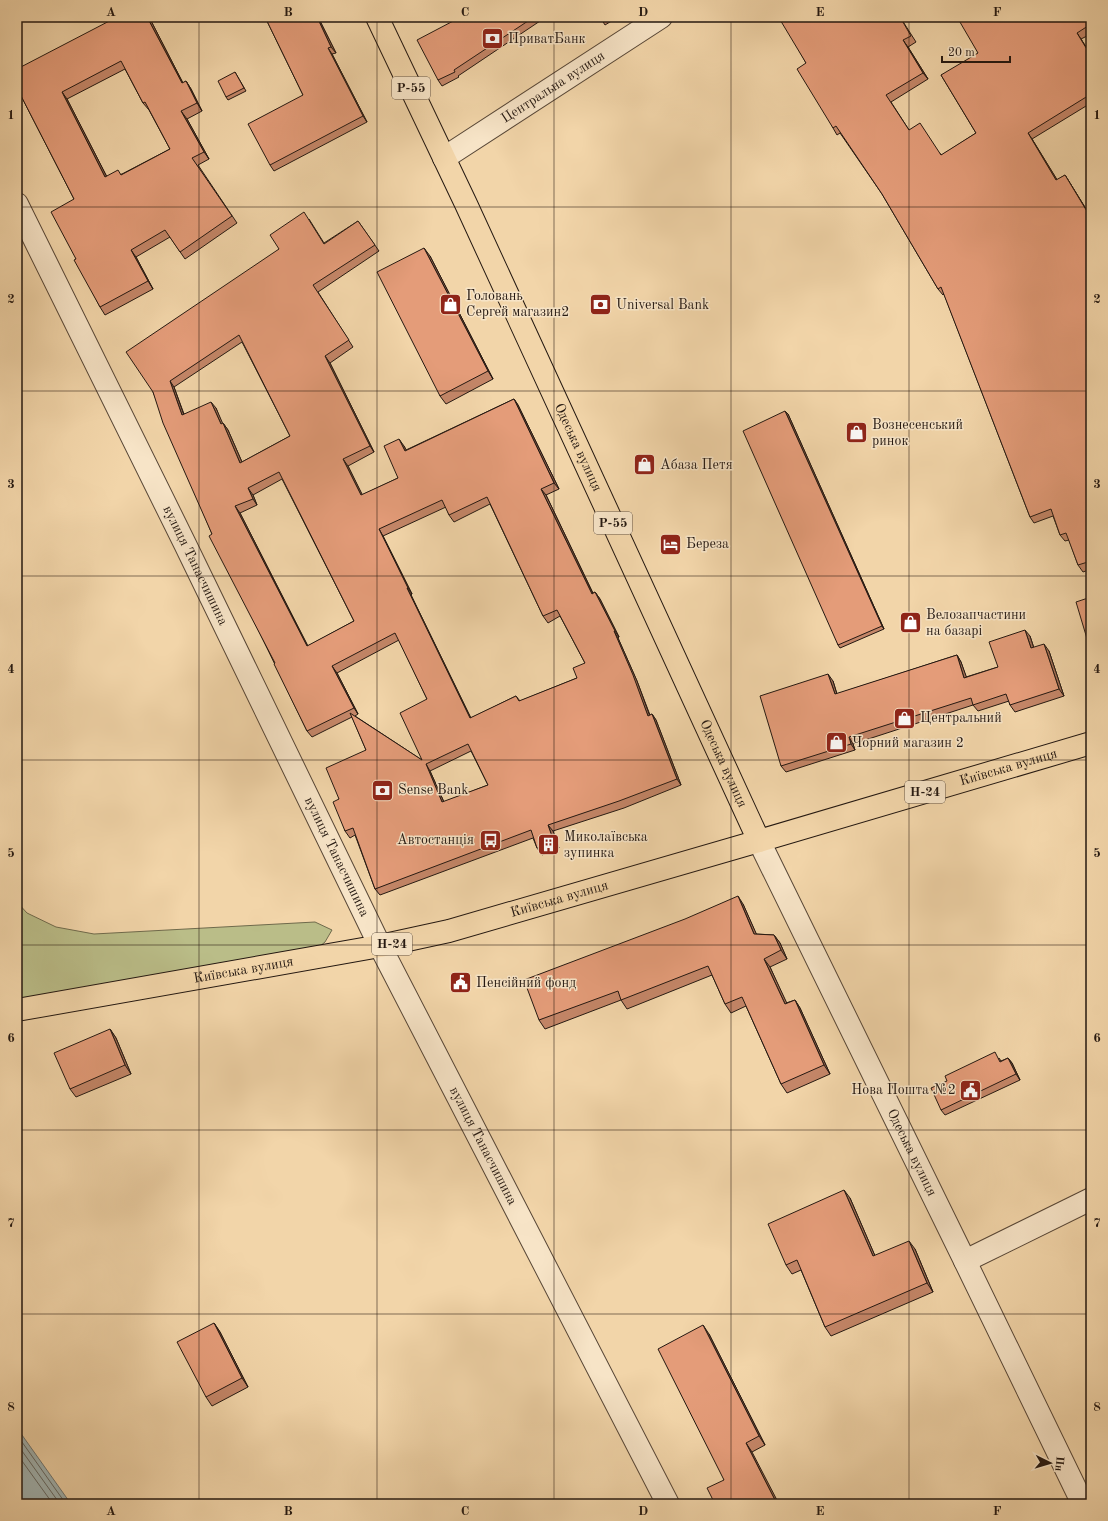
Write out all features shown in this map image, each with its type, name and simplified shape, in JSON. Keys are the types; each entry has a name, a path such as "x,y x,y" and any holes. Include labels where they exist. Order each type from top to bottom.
{"main road":[{"name":"Одеська вулиця","path":"377,17 444,158 744,805 759,841"},
{"name":"Київська вулиця","path":"17,1010 380,946 449,931 1091,743"}],"street":[{"name":"Центральна вулиця","path":"444,158 661,17"},
{"name":"вулиця Танасчишина","path":"17,204 380,946 668,1504"},
{"name":"Одеська вулиця","path":"759,841 1083,1504"},
{"path":"965,1261 1091,1199"}],"green space":[{"path":"17,902 27,913 56,927 94,934 315,922 332,930 325,942 314,951 17,1000"}],"water":[{"path":"17,1428 71,1504 17,1504"}],"building":[{"path":"117,17 147,17 182,83 186,81 197,103 181,111 204,152 192,158 232,216 180,252 165,230 131,250 148,281 100,307 74,260 76,259 51,212 74,199 17,88 17,69","holes":["121,61 143,103 145,102 170,149 121,175 118,170 105,177 62,92"]},
{"path":"265,17 317,17 331,47 328,48 363,116 270,165 248,124 303,95"},
{"path":"456,17 534,17 454,70 455,72 438,80 417,40 457,19"},
{"path":"900,17 911,36 903,40 923,73 886,95 909,130 920,123 941,155 976,133 941,75 978,53 957,17 1088,17 1091,22 1091,24 1077,33 1091,56 1091,94 1028,133 1056,180 1065,175 1091,218 1091,561 1078,565 1066,533 1060,535 1051,509 1030,517 941,287 938,289 882,194 836,126 833,128 797,69 806,63 779,18"},
{"path":"235,72 244,88 226,97 218,81"},
{"path":"304,212 324,244 358,221 375,245 313,285 349,340 325,356 370,446 343,459 361,495 398,478 384,446 399,439 405,451 514,399 554,483 541,489 592,594 595,592 615,631 648,716 652,714 677,779 619,801 548,825 554,842 537,848 531,830 375,889 353,828 345,831 333,802 339,799 326,768 366,750 350,713 422,760 400,713 427,699 395,633 332,666 354,708 307,731 274,664 275,663 209,536 212,534 163,423 153,392 126,352 279,249 270,235","holes":["239,335 290,436 240,463 223,423 221,424 211,402 182,415 170,381","279,472 354,621 307,646 235,506 253,499 248,488","487,497 543,616 557,610 585,663 573,668 577,678 519,701 516,696 470,718 379,529 442,500 449,515","468,744 488,785 442,802 426,764"]},
{"path":"424,248 488,371 440,396 377,272"},
{"path":"785,411 882,626 838,645 743,431"},
{"path":"1091,597 1091,652 1076,602"},
{"path":"1025,630 1031,648 1044,644 1059,689 1010,705 1006,694 973,705 971,698 849,737 851,744 781,766 760,696 828,674 835,694 957,655 964,678 998,667 989,642"},
{"path":"738,896 754,934 774,935 781,950 764,959 785,1004 795,1000 824,1065 781,1084 742,997 725,1004 708,966 621,1000 618,991 539,1020 524,980 685,919"},
{"path":"110,1029 125,1065 70,1089 54,1053"},
{"name":"Нова Пошта №2","path":"995,1052 1000,1062 1008,1058 1016,1074 941,1110 931,1088 947,1081 945,1076"},
{"path":"844,1190 873,1256 909,1241 927,1283 825,1327 797,1260 786,1265 768,1224"},
{"path":"214,1323 242,1378 206,1397 177,1342"},
{"path":"703,1325 759,1436 746,1443 777,1504 715,1504 707,1488 724,1480 658,1349"}],"place":[{"name":"ПриватБанк","path":"492,39"},
{"name":"Головань Сергей магазин2","path":"451,304"},
{"name":"Universal Bank","path":"600,305"},
{"name":"Вознесенський ринок","path":"857,433"},
{"name":"Абаза Петя","path":"644,465"},
{"name":"Береза","path":"671,544"},
{"name":"Велозапчастини на базарі","path":"910,623"},
{"name":"Центральний","path":"905,718"},
{"name":"Чорний магазин 2","path":"837,743"},
{"name":"Sense Bank","path":"382,790"},
{"name":"Автостанція","path":"490,840"},
{"name":"Миколаївська зупинка","path":"548,845"},
{"name":"Пенсійний фонд","path":"460,983"},
{"name":"Нова Пошта №2","path":"971,1090"}]}
